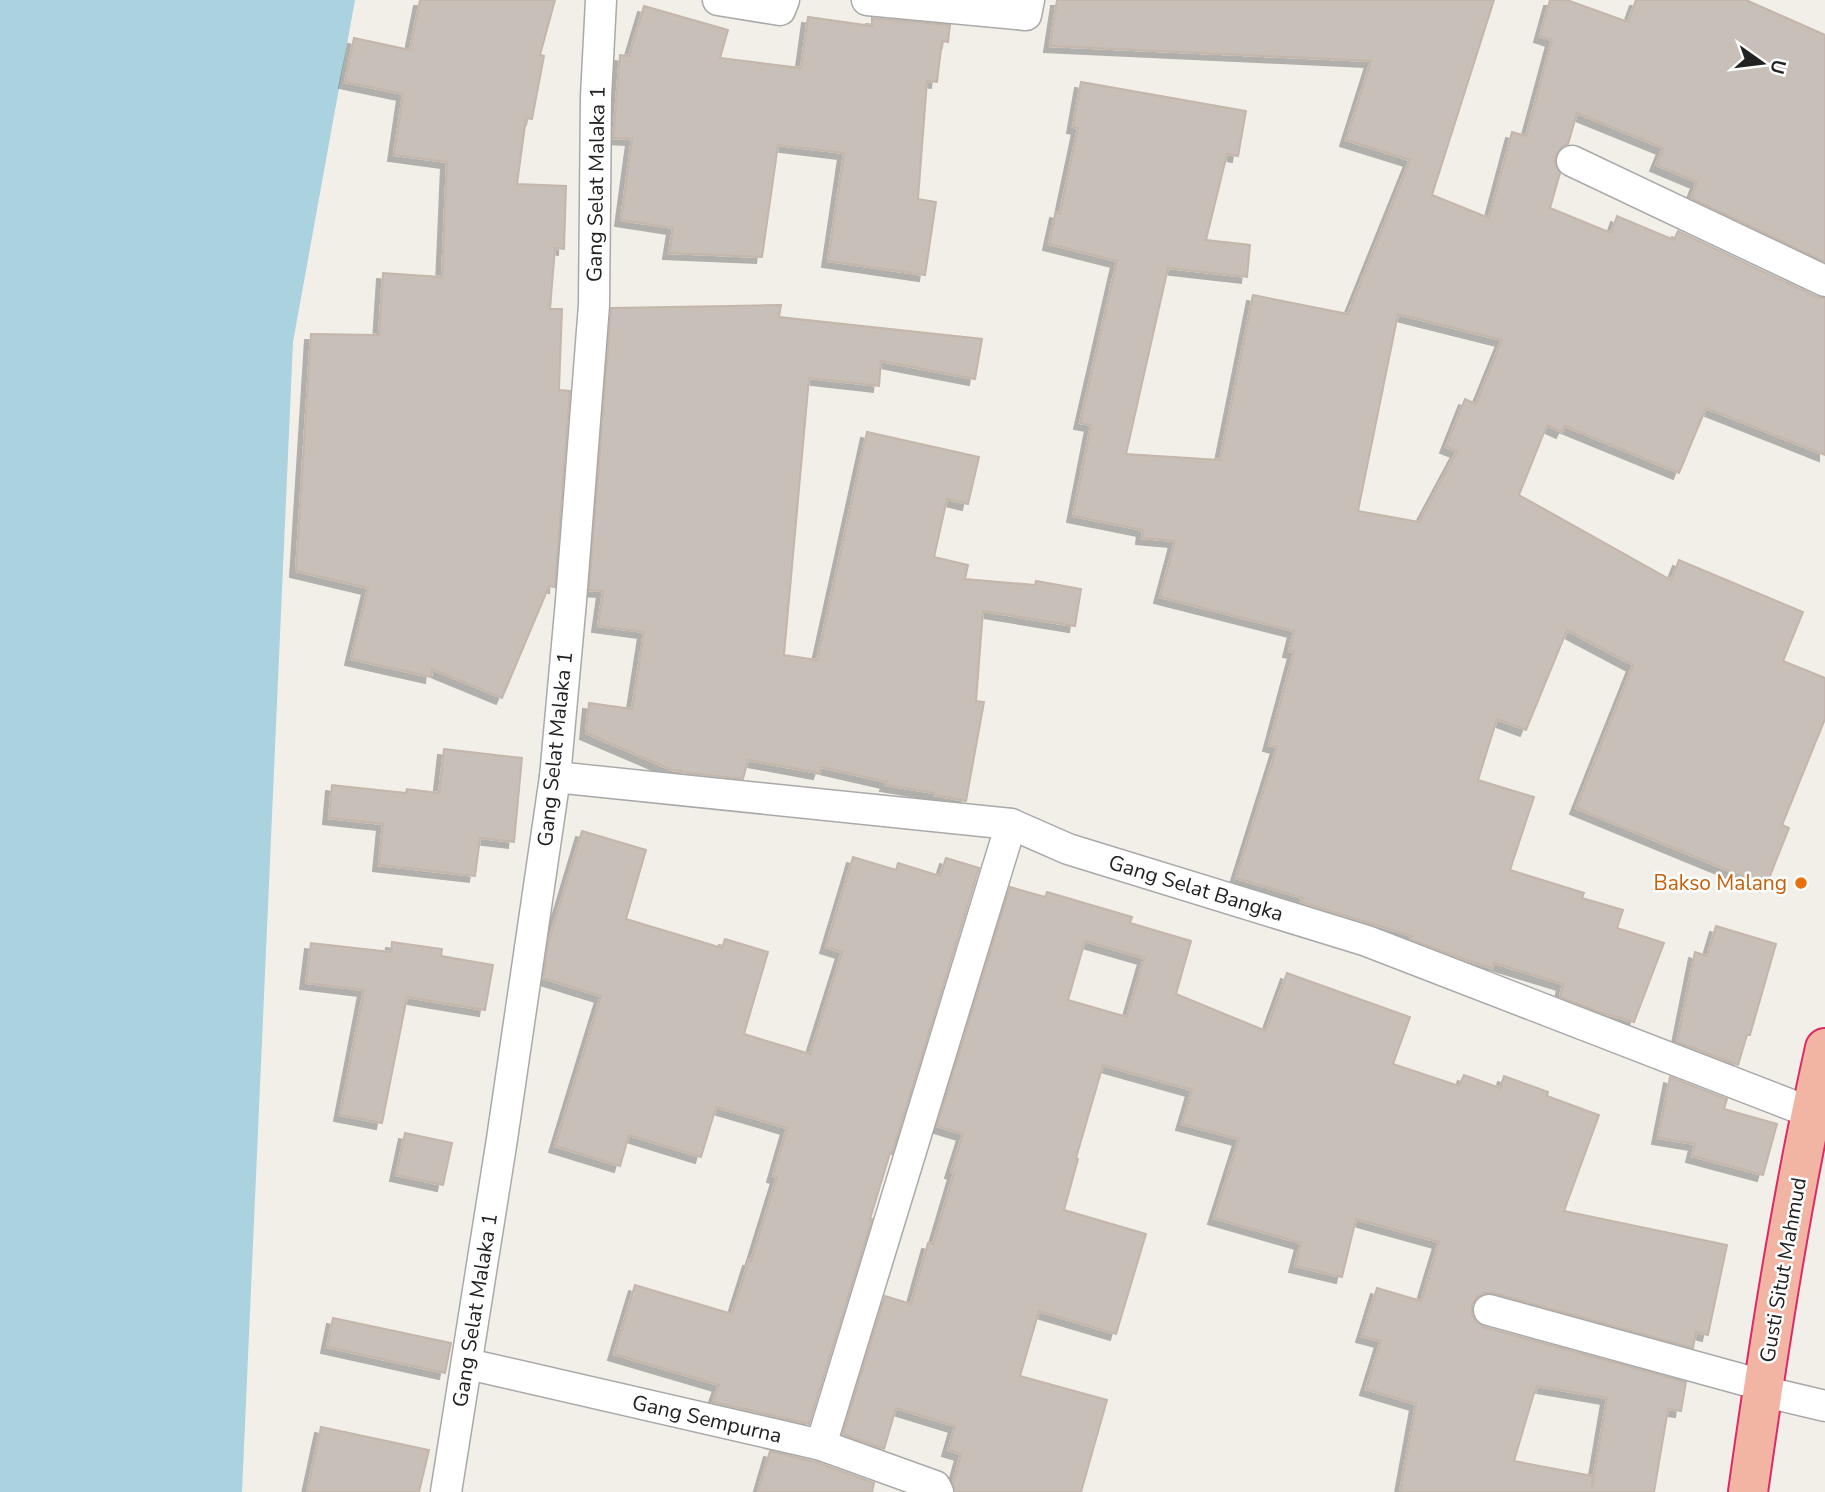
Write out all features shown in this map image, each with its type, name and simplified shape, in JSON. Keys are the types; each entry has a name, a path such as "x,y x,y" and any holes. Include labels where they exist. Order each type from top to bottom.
{"highway":[{"name":"Gusti Situt Mahmud","path":"1748,1492 1762,1388 1818,1115 1825,1048"}],"street":[{"name":"Gang Selat Malaka 1","path":"446,1492 468,1364 555,777 594,306 596,111 601,0"},
{"path":"718,0 780,10 784,0"},
{"path":"867,0 1026,15 1029,0"},
{"path":"1572,161 1825,281"},
{"name":"Gang Selat Bangka","path":"555,777 1011,824 1068,849 1367,941 1818,1115"},
{"path":"821,1445 1011,824"},
{"path":"1489,1310 1825,1406"},
{"name":"Gang Sempurna","path":"468,1364 821,1445 935,1486 938,1492"}],"water":[{"path":"0,0 355,0 293,342 242,1492 0,1492"}],"building":[{"path":"420,0 555,0 540,55 544,56 532,119 526,118 517,184 566,186 564,249 555,248 550,309 562,309 559,390 570,391 555,587 549,586 502,698 432,669 431,677 351,659 368,588 296,571 311,334 379,335 383,273 442,277 447,162 394,155 403,94 345,82 354,38 410,50"},
{"path":"1057,0 1494,0 1432,195 1489,218 1512,132 1526,136 1552,40 1540,36 1550,0 1567,0 1628,22 1636,0 1746,0 1825,35 1825,262 1691,198 1697,182 1656,165 1663,148 1577,113 1568,144 1556,154 1555,163 1560,173 1550,208 1611,233 1617,216 1674,240 1678,231 1817,297 1825,298 1825,455 1706,408 1679,473 1565,426 1562,432 1547,425 1519,495 1671,580 1679,560 1803,612 1783,661 1825,678 1825,719 1782,825 1789,828 1766,886 1576,808 1633,665 1567,630 1526,730 1497,719 1478,780 1534,797 1510,870 1584,893 1582,898 1623,910 1617,928 1664,943 1634,1022 1560,997 1563,984 1494,963 1492,968 1466,960 1410,939 1412,936 1301,902 1303,898 1236,878 1277,747 1269,745 1294,652 1289,651 1294,631 1160,597 1175,541 1142,538 1143,530 1073,516 1091,425 1080,423 1117,261 1049,244 1056,212 1060,213 1078,128 1073,127 1081,82 1246,111 1238,156 1227,154 1206,240 1250,245 1247,277 1168,268 1126,454 1220,460 1253,295 1348,314 1410,160 1346,140 1371,61 1050,46","holes":["1398,314 1502,340 1476,404 1465,399 1446,447 1457,451 1419,522 1358,511"]},
{"path":"644,6 728,30 720,58 801,68 808,17 872,26 872,18 950,25 948,42 942,41 937,82 927,81 918,199 936,202 925,275 828,261 844,153 778,145 762,257 669,253 673,228 621,220 632,139 613,138 620,55 629,56"},
{"path":"781,305 779,317 982,339 975,379 881,361 879,386 809,378 784,655 817,660 867,432 979,457 968,504 947,499 934,557 968,565 965,579 1035,585 1036,581 1081,589 1075,626 983,611 976,701 984,702 966,801 886,785 887,782 821,767 819,773 748,760 743,779 680,772 586,733 589,703 632,709 644,632 598,626 603,591 589,590 611,308"},
{"path":"444,749 522,758 514,842 480,838 475,876 379,865 383,824 329,818 332,785 406,793 407,789 439,793"},
{"path":"582,831 646,850 626,919 722,948 725,939 768,952 744,1034 810,1054 842,952 826,947 853,857 896,870 898,863 940,876 946,858 979,868 809,1424 713,1402 719,1385 614,1354 635,1285 732,1314 777,1177 773,1176 787,1128 716,1107 701,1157 629,1135 620,1166 555,1146 601,996 543,978 548,944"},
{"path":"1010,887 1045,897 1047,892 1132,917 1130,923 1191,941 1176,994 1266,1031 1287,973 1410,1017 1393,1064 1459,1086 1464,1075 1500,1088 1504,1076 1548,1092 1547,1096 1599,1115 1564,1211 1727,1245 1708,1335 1696,1332 1693,1348 1493,1293 1484,1293 1477,1297 1472,1305 1476,1322 1484,1327 1686,1382 1681,1411 1668,1409 1654,1492 1400,1492 1416,1404 1366,1389 1381,1341 1362,1336 1377,1288 1421,1301 1439,1242 1356,1219 1342,1277 1295,1266 1301,1243 1214,1218 1239,1139 1182,1124 1192,1090 1103,1065 1064,1210 1146,1234 1116,1334 1039,1311 1020,1376 1107,1400 1081,1492 955,1492 953,1483 961,1454 948,1450 955,1426 896,1408 884,1449 843,1434 885,1296 911,1304 928,1243 933,1244 963,1134 937,1126","holes":["1085,941 1144,958 1127,1017 1068,1000","1537,1386 1607,1398 1592,1487 1593,1476 1514,1461"]},
{"path":"1716,926 1776,944 1750,1035 1747,1035 1738,1065 1677,1042 1695,952 1707,956"},
{"path":"392,942 442,949 441,956 493,965 485,1010 407,997 382,1123 340,1115 364,990 306,983 311,943 391,952"},
{"path":"1670,1077 1727,1099 1724,1109 1777,1124 1763,1175 1692,1156 1695,1144 1658,1138"},
{"path":"405,1133 452,1143 443,1185 396,1175"},
{"path":"333,1318 451,1343 445,1373 327,1347"},
{"path":"321,1427 429,1450 419,1492 307,1492"},
{"path":"770,1451 816,1462 874,1483 872,1492 758,1492"}],"place":[{"name":"Bakso Malang","path":"1801,883"}]}
